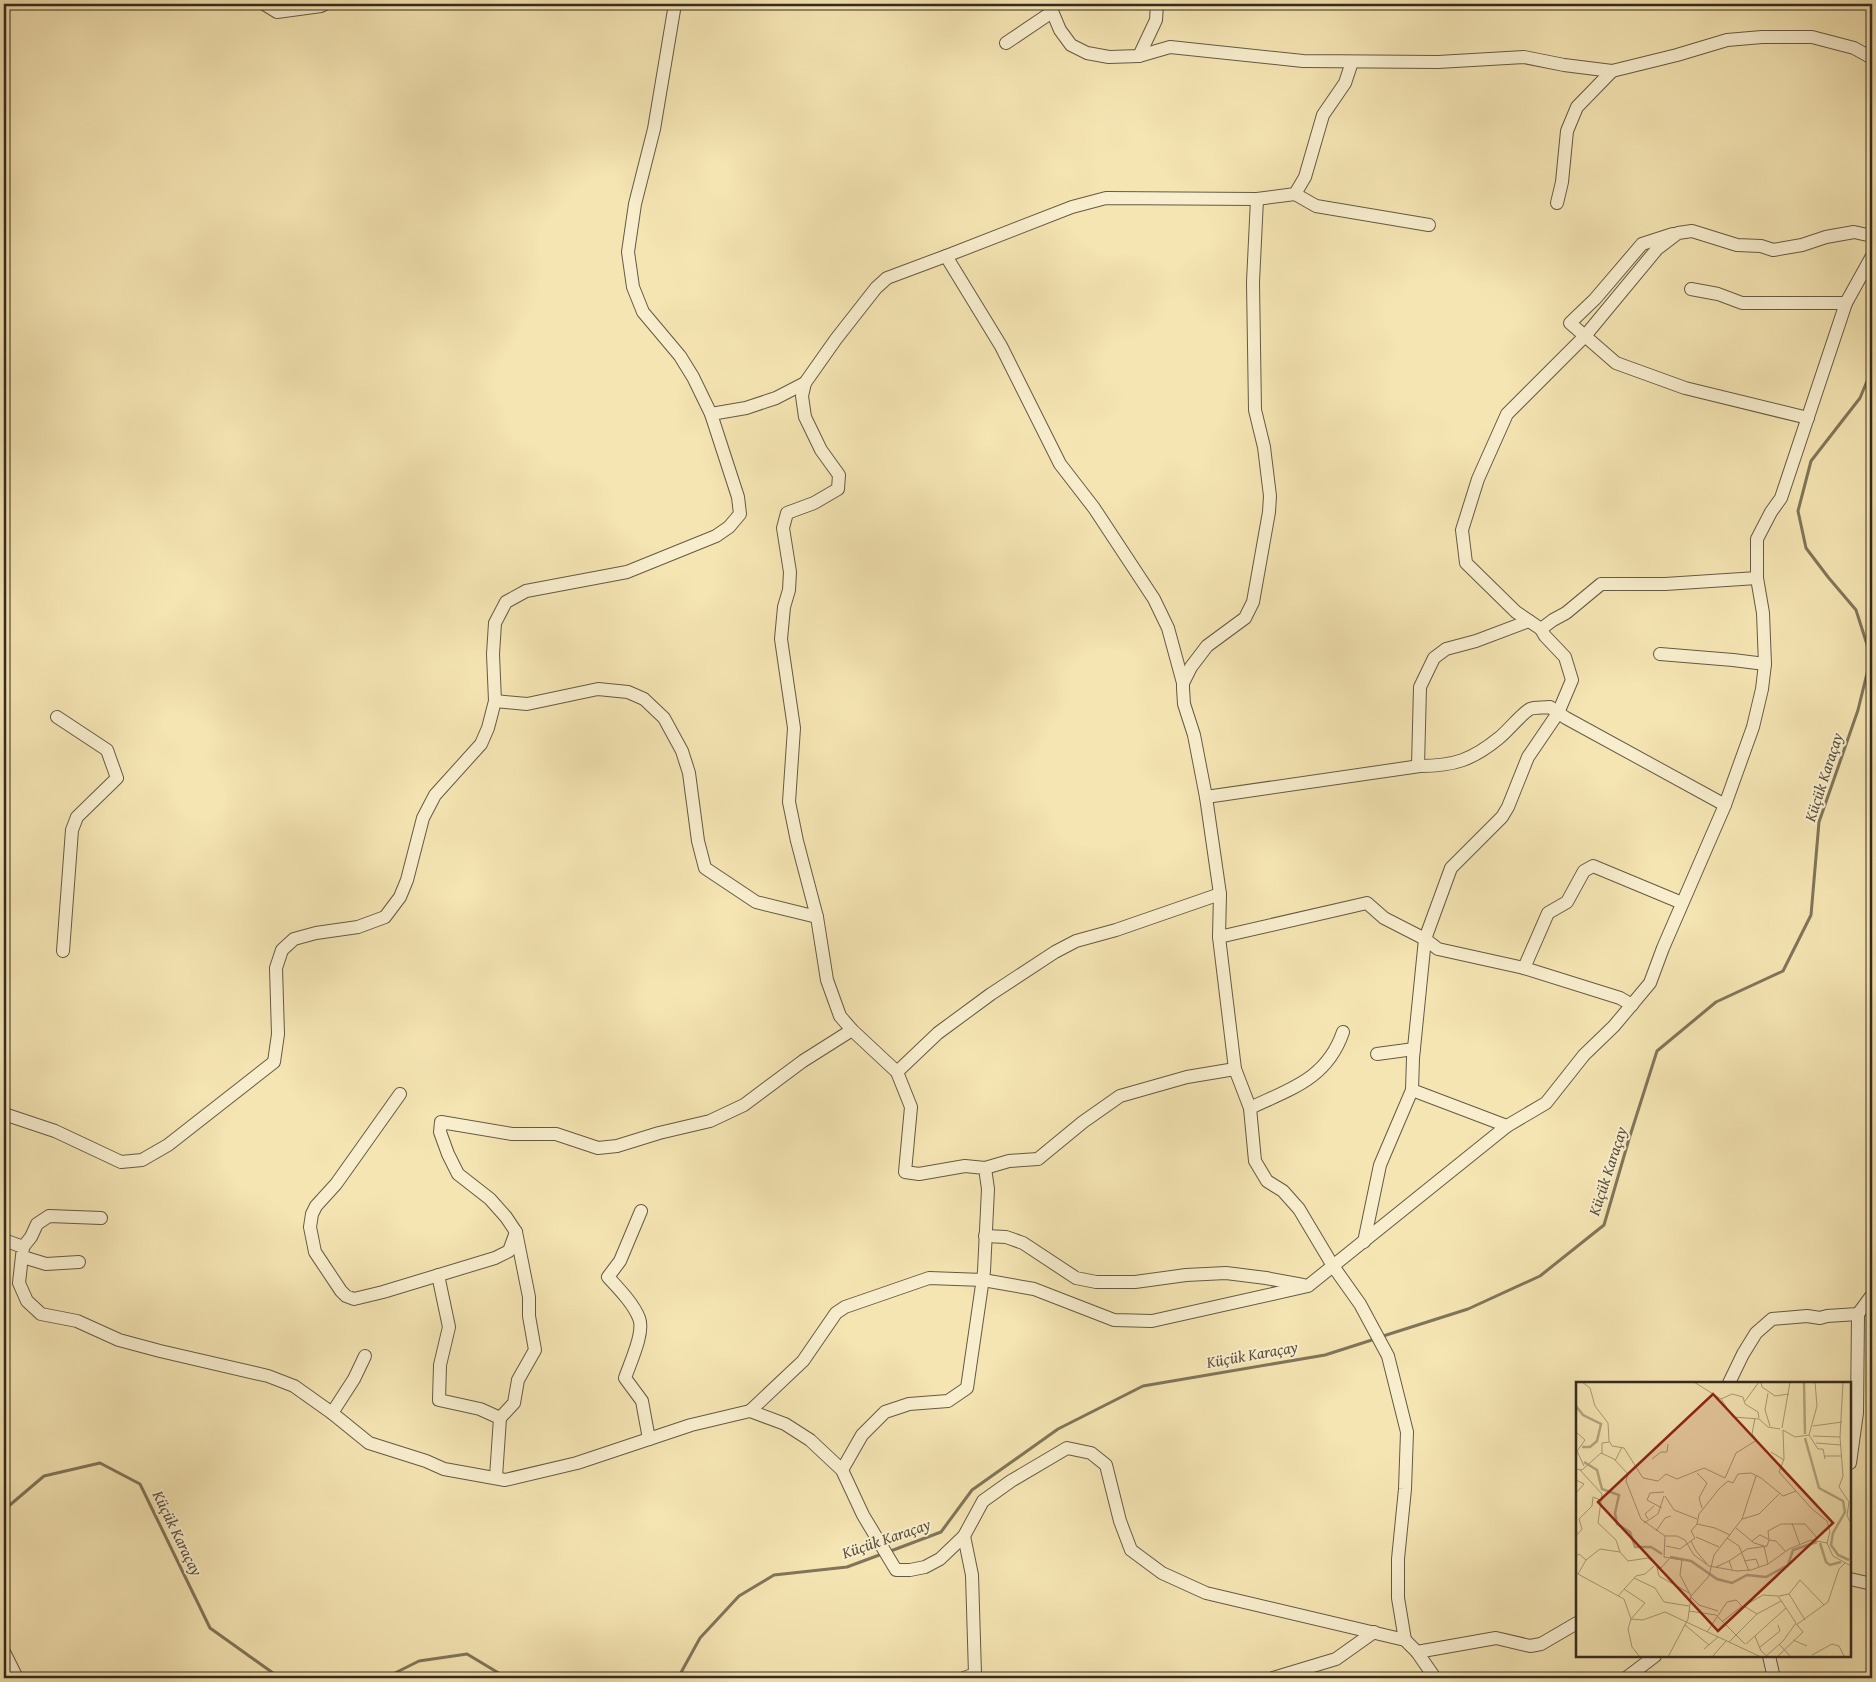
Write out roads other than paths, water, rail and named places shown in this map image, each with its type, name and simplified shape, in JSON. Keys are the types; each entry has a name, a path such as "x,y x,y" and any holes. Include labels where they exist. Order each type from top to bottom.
{"street":[{"path":"264,4 278,12 325,4"},
{"path":"4,1114 54,1131 121,1162 142,1160 168,1145 253,1080 274,1062 278,1034 276,968 282,950 294,939 316,933 358,927 385,916 400,897 407,880 423,818 435,795 481,744 488,728 495,701 493,654 495,623 506,602 526,590 627,572 716,536 729,527 740,514 738,497 711,414 693,377 680,356 642,312 634,287 628,252 635,204 654,129 675,4"},
{"path":"1139,56 1156,20 1157,4"},
{"path":"1006,43 1050,8 1060,30 1071,45 1087,53 1109,57 1139,56 1170,47 1303,61 1438,62 1524,57 1564,65 1612,71 1668,58 1727,40 1812,36 1854,48 1872,58"},
{"path":"1295,194 1305,178 1323,115 1345,83 1352,62"},
{"path":"1558,203 1567,131 1577,107 1612,71"},
{"path":"1235,1068 1187,1077 1120,1096 1083,1122 1038,1159 1009,1161 986,1168 965,1166 919,1174 905,1172 911,1107 897,1072 852,1030 840,1016 827,980 817,918 789,802 794,728 780,640 790,572 783,528 788,513 814,503 838,489 839,475 821,450 805,417 802,396 805,384 836,338 876,288 888,278 1072,206 1106,198 1257,199 1295,194 1316,206 1429,225"},
{"path":"1183,683 1191,667 1207,646 1245,618 1253,602 1269,512 1270,496 1264,447 1255,410 1253,282 1257,199"},
{"path":"1808,418 1685,388 1616,363 1570,323 1642,244 1663,236 1692,231 1737,245 1761,246 1773,250 1802,244 1826,236 1854,232 1872,236"},
{"path":"1364,1242 1380,1165 1412,1090 1414,1049 1425,939 1451,868 1502,816 1508,807 1528,757 1558,713 1572,680 1565,657 1545,636 1542,629 1516,612 1466,563 1462,530 1478,480 1507,414 1585,336 1657,249 1678,233"},
{"path":"946,256 1001,346 1060,464 1094,508 1154,598 1168,628 1183,683 1184,704 1194,735 1206,797 1220,894 1220,937 1235,1068 1250,1108 1255,1161 1267,1181 1283,1191 1299,1208 1333,1266 1360,1304 1388,1356 1407,1432 1398,1578 1398,1598 1405,1640"},
{"path":"100,1218 48,1216 37,1224 23,1252 19,1283 28,1301 41,1314 77,1322 119,1340 268,1376 294,1386 369,1443 426,1461 444,1469 505,1480 568,1465 691,1425 750,1411 803,1361 836,1313 845,1307 929,1278 983,1280 1034,1289 1114,1320 1133,1321 1152,1321 1308,1286 1507,1126 1546,1103 1584,1055 1614,1026 1650,983 1682,903 1726,805 1753,727 1762,689 1765,664 1763,614 1757,578 1757,539 1771,512 1781,498 1846,303 1872,256"},
{"path":"1691,289 1718,294 1742,303 1846,303"},
{"path":"711,414 746,408 776,398 805,384"},
{"path":"1542,629 1566,613 1601,584 1665,584 1757,578"},
{"path":"1418,766 1420,687 1434,658 1446,649 1476,641 1529,620"},
{"path":"1660,654 1765,664"},
{"path":"495,701 527,704 598,689 628,692 644,699 664,718 682,751 689,773 698,841 705,868 756,902 817,918"},
{"path":"1206,797 1418,766 1443,766 1458,762 1483,750 1530,709 1550,707 1726,805"},
{"path":"57,717 107,750 117,778 77,817 72,830 63,951"},
{"path":"1524,968 1548,912 1567,902 1584,871 1593,866 1682,903"},
{"path":"897,1072 938,1033 991,994 1054,952 1076,941 1116,930 1220,894"},
{"path":"1220,937 1367,903 1384,918 1425,939 1438,949 1524,968 1620,998 1632,1005"},
{"path":"496,1477 500,1418 514,1403 518,1380 535,1350 529,1316 529,1297 516,1232 506,1217 490,1200 458,1174 440,1132 441,1122 512,1134 556,1134 598,1148 617,1146 659,1133 710,1121 744,1105 803,1061 852,1030"},
{"path":"1250,1108 1305,1082 1316,1074 1338,1045 1343,1032"},
{"path":"1377,1054 1414,1049"},
{"path":"1412,1090 1507,1126"},
{"path":"400,1094 336,1184 316,1206 312,1214 310,1227 315,1252 341,1291 346,1296 354,1299 495,1258 509,1251 516,1232"},
{"path":"842,1470 862,1435 886,1412 909,1404 948,1401 967,1388 983,1280 988,1189 986,1168"},
{"path":"642,1210 620,1261 608,1277 624,1295 640,1319 640,1335 625,1378 642,1401 649,1439"},
{"path":"985,1236 1006,1237 1023,1243 1076,1278 1096,1282 1135,1282 1186,1275 1226,1273 1308,1286"},
{"path":"4,1240 46,1264 79,1262"},
{"path":"438,1275 450,1327 440,1365 440,1400 480,1409 500,1418"},
{"path":"1851,1455 1857,1413 1858,1314 1872,1295"},
{"path":"1729,1382 1756,1332 1772,1319 1807,1316 1820,1318 1858,1314"},
{"path":"332,1413 354,1379 365,1356"},
{"path":"750,1411 785,1424 810,1440 842,1470 863,1515 896,1570 925,1567 940,1559 964,1536 983,1501 1011,1481 1067,1448 1091,1453 1106,1465 1120,1521 1131,1550 1162,1573 1206,1593 1405,1640 1417,1652 1435,1678"},
{"path":"964,1536 972,1575 975,1674 964,1678"},
{"path":"1851,1579 1872,1584"},
{"path":"1417,1652 1496,1638 1530,1646 1541,1644 1576,1624"},
{"path":"1273,1678 1336,1659 1374,1632"},
{"path":"4,1652 17,1678"},
{"path":"1626,1678 1653,1657"},
{"path":"1769,1657 1774,1678"}],"waterway":[{"name":"Küçük Karaçay","path":"1380,1337 1468,1309 1540,1276 1604,1225 1657,1051 1716,1002 1783,971 1811,915 1819,822 1858,710 1871,657 1856,610 1806,548 1798,511 1811,461 1860,398 1872,369"},
{"name":"Küçük Karaçay","path":"888,1552 941,1532 972,1490 1058,1429 1143,1386 1325,1355 1375,1339"},
{"name":"Küçük Karaçay","path":"4,1510 44,1476 100,1463 140,1484 210,1628 280,1678"},
{"name":"Küçük Karaçay","path":"678,1678 700,1638 739,1596 774,1575 847,1567 882,1554"},
{"name":"Küçük Karaçay","path":"385,1678 419,1661 467,1654 507,1678"}]}
